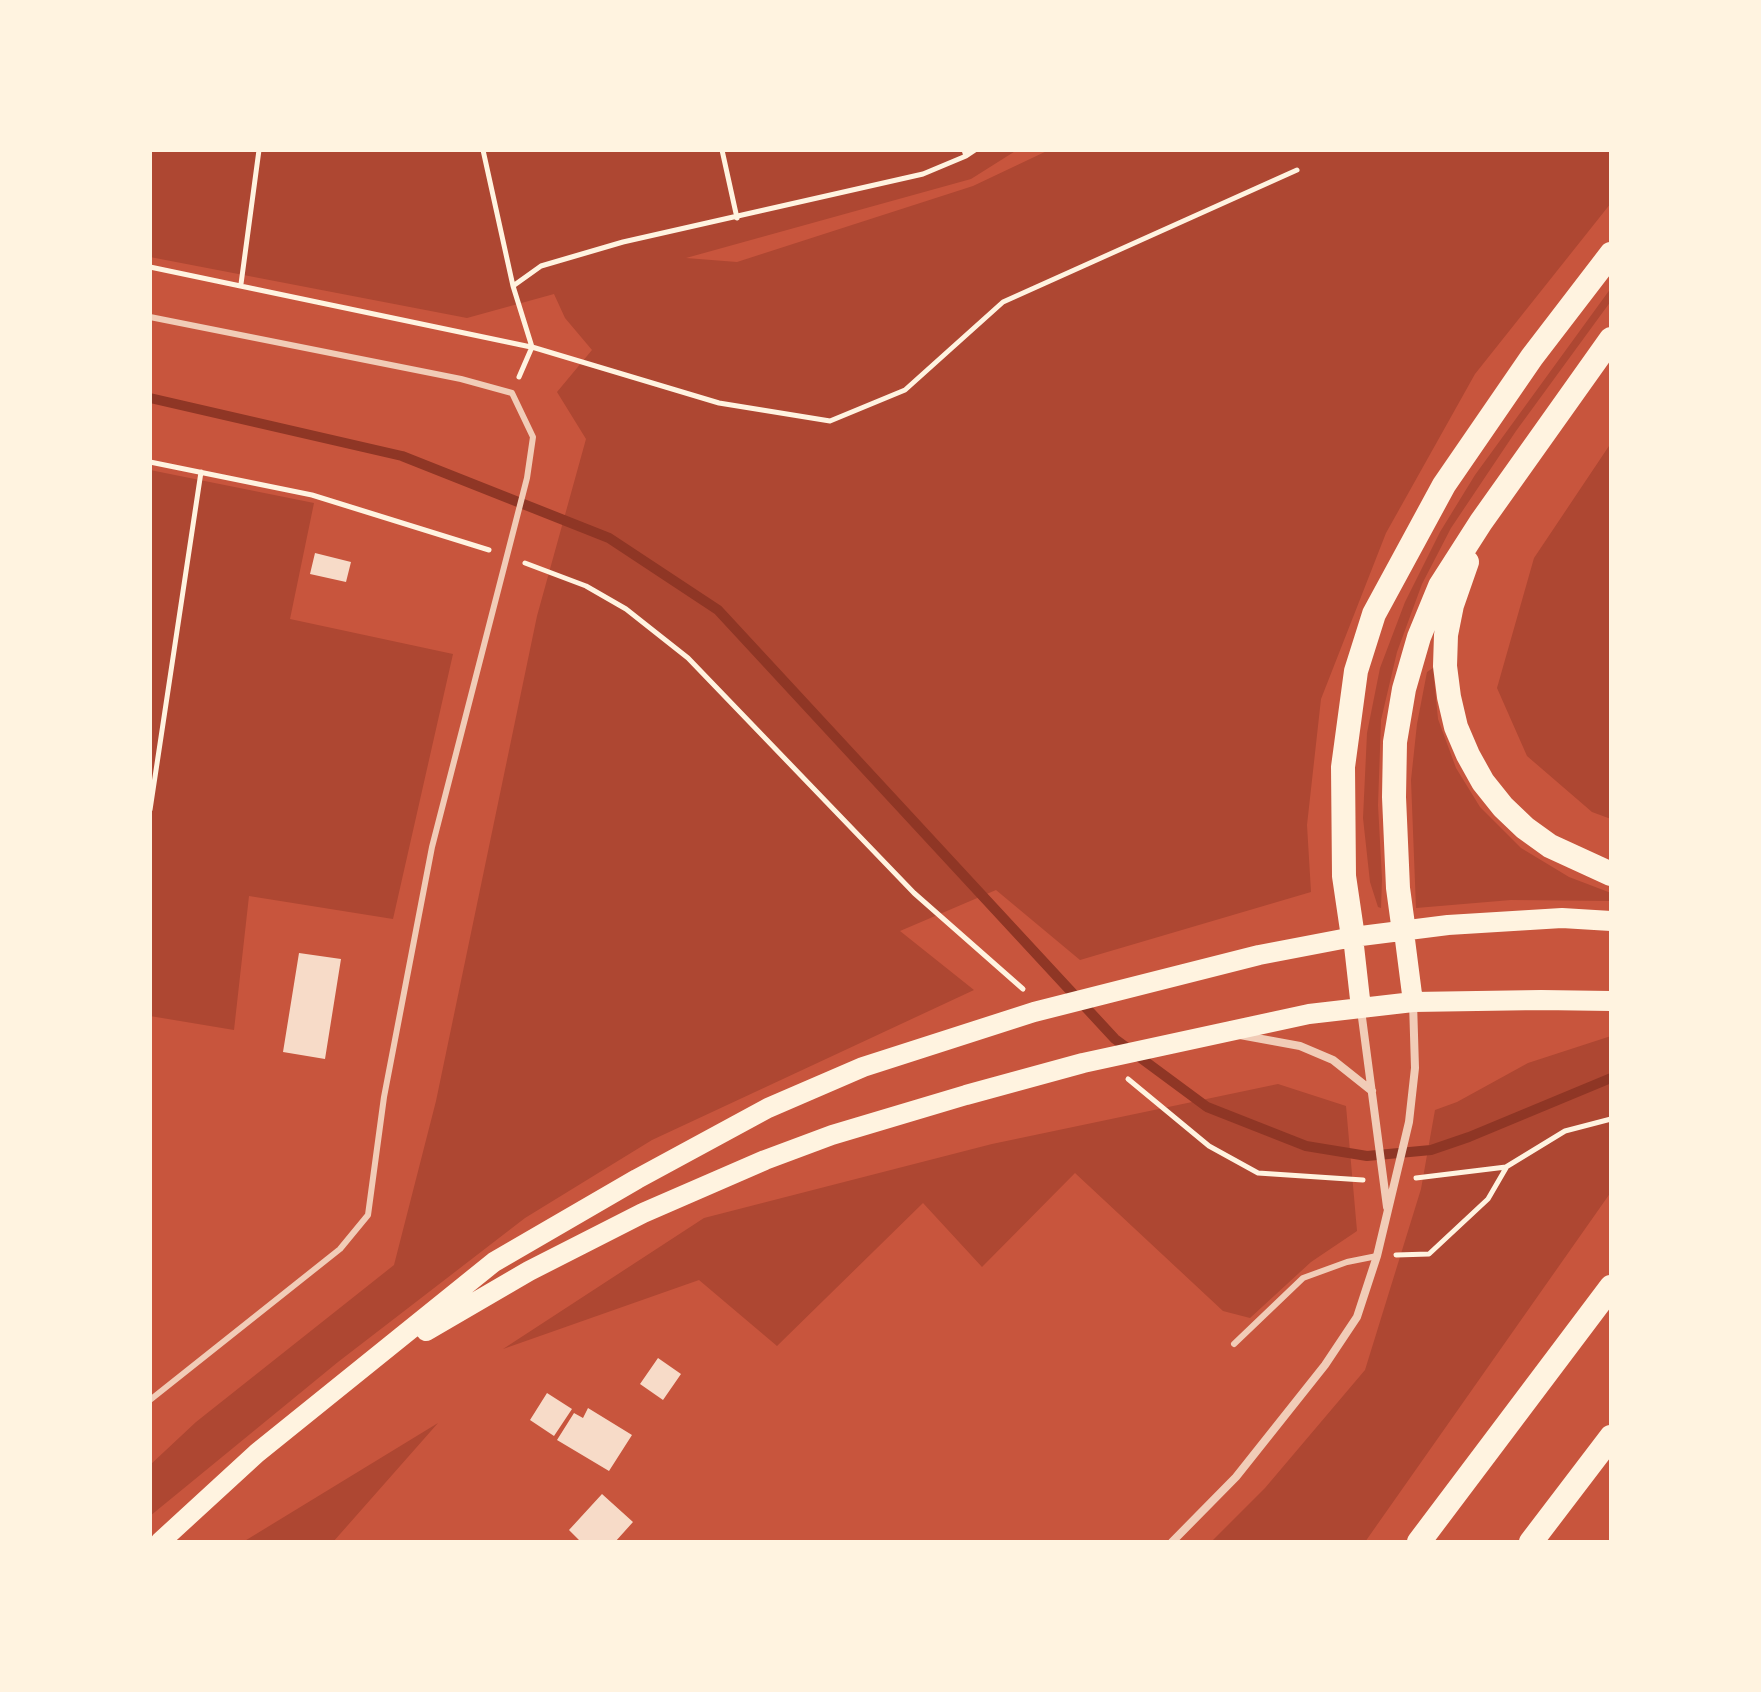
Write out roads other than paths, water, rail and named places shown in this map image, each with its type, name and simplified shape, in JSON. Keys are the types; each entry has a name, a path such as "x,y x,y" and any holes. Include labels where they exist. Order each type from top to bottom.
{"highway":[{"path":"1353,937 1344,876 1343,767 1356,671 1374,614 1444,485 1532,357 1611,254"},
{"path":"1404,932 1398,888 1395,742 1404,689 1419,637 1440,586 1481,522 1611,339"},
{"path":"1481,522 1452,605 1446,635 1445,666 1456,727 1483,782 1525,828 1550,846 1611,874"},
{"path":"1419,1542 1611,1287"},
{"path":"1531,1542 1611,1437"}],"main road":[{"path":"160,1542 257,1453 494,1262 768,1108 863,1067 1034,1012 1245,958 1353,937 1448,925 1562,918 1611,921"},
{"path":"1404,932 1413,1002"},
{"path":"1353,937 1361,1008"},
{"path":"371,1363 529,1271 643,1213 765,1160 832,1135 930,1105 1083,1063 1309,1014 1413,1002 1611,1001"}],"street":[{"path":"1172,1542 1236,1477 1325,1365 1357,1317 1377,1256 1387,1215 1389,1190 1409,1122 1415,1068 1413,1002"},
{"path":"1361,1008 1389,1190"},
{"path":"1227,1033 1311,1051 1333,1060 1373,1091"}],"lane":[{"path":"150,317 461,379 512,393 533,437 527,478 432,847 384,1097 368,1215 340,1249 150,1400"},
{"path":"1234,1344 1303,1278 1347,1262 1377,1256"}],"waterway":[{"path":"150,398 402,456 609,538 718,610 1115,1039 1207,1107 1306,1146 1367,1156 1431,1150 1611,1078"}]}
